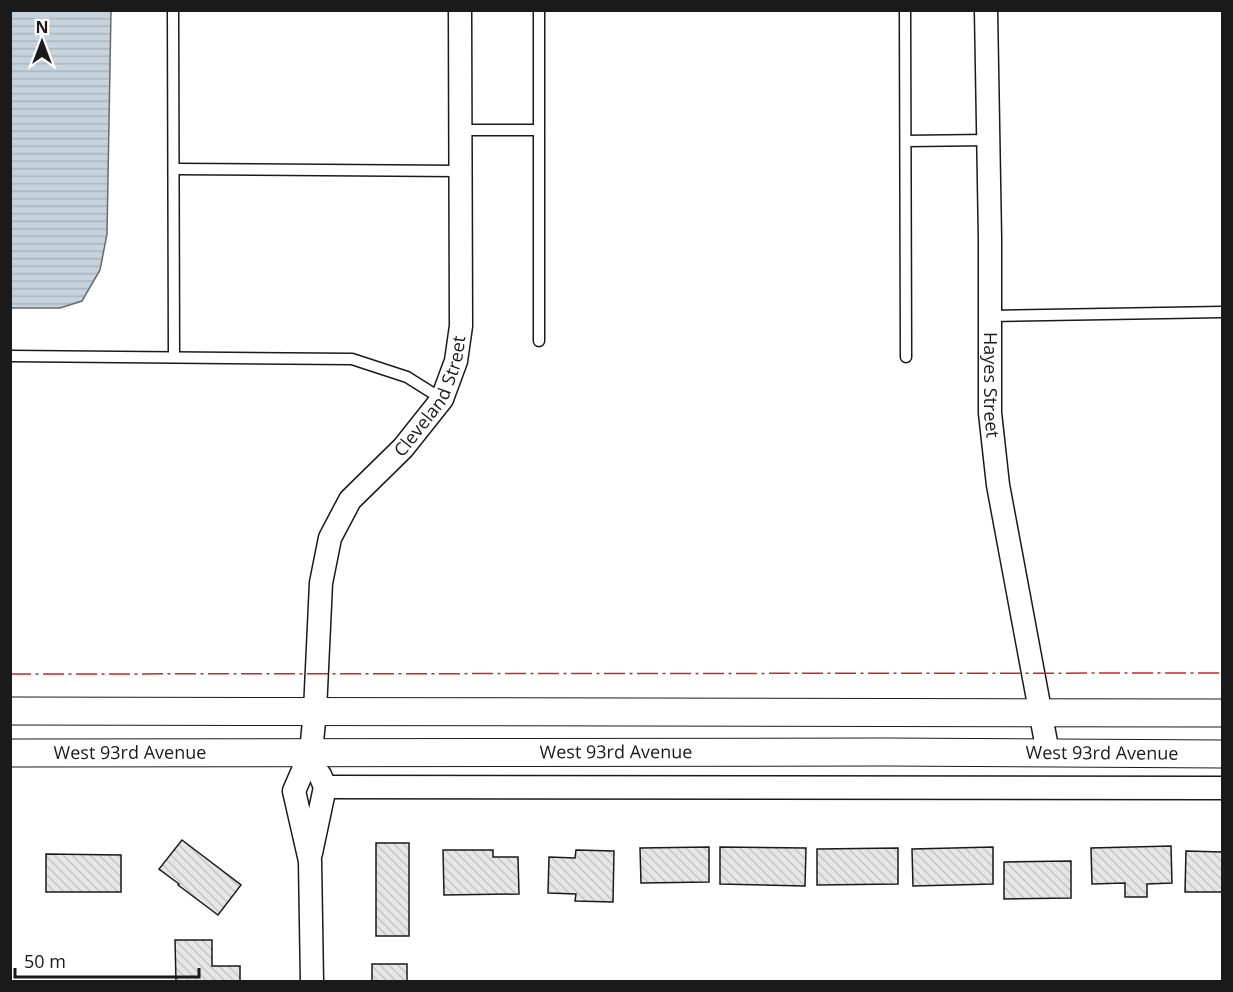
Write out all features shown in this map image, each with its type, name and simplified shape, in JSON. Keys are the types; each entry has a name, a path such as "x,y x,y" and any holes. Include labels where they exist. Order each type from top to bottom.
{"street":[{"name":"Cleveland Street","path":"312,981 310,861 294,791 311,752 321,583 330,538 350,500 403,448 442,399 456,361 461,326 460,10"},
{"name":"Hayes Street","path":"986,10 990,413 998,485 1048,753"},
{"path":"10,711 1222,713"},
{"name":"Cleveland Street","path":"310,861 325,787 311,752"},
{"name":"West 93rd Avenue","path":"10,753 1222,754"},
{"path":"325,787 1222,788"}],"lane":[{"path":"173,10 174,357"},
{"path":"539,10 539,341"},
{"path":"905,10 906,357"},
{"path":"460,130 538,130"},
{"path":"906,141 988,140"},
{"path":"174,169 460,171"},
{"path":"990,316 1222,312"},
{"path":"10,356 352,359 407,376 442,399"}],"shaded area":[{"path":"10,11 111,11 107,234 100,270 82,301 60,308 11,308"}],"building":[{"path":"182,840 241,885 218,915 159,869"},
{"path":"376,843 409,843 409,936 376,936"},
{"path":"1171,846 1172,883 1147,884 1147,897 1125,897 1125,883 1092,884 1091,848"},
{"path":"709,847 709,882 641,883 640,848"},
{"path":"720,847 806,848 805,886 720,884"},
{"path":"993,847 993,884 913,886 912,849"},
{"path":"898,848 898,884 817,885 817,849"},
{"path":"443,850 493,850 493,857 518,857 519,894 444,895"},
{"path":"576,850 614,851 613,902 575,901 576,894 548,893 549,857 575,858"},
{"path":"1186,851 1222,852 1222,892 1185,892"},
{"path":"46,854 121,855 121,892 46,892"},
{"path":"1071,861 1071,898 1004,899 1004,862"},
{"path":"175,940 212,940 212,966 240,966 240,982 176,982"},
{"path":"372,964 407,964 407,982 372,982"}],"power":[{"path":"10,674 1222,673"}]}
